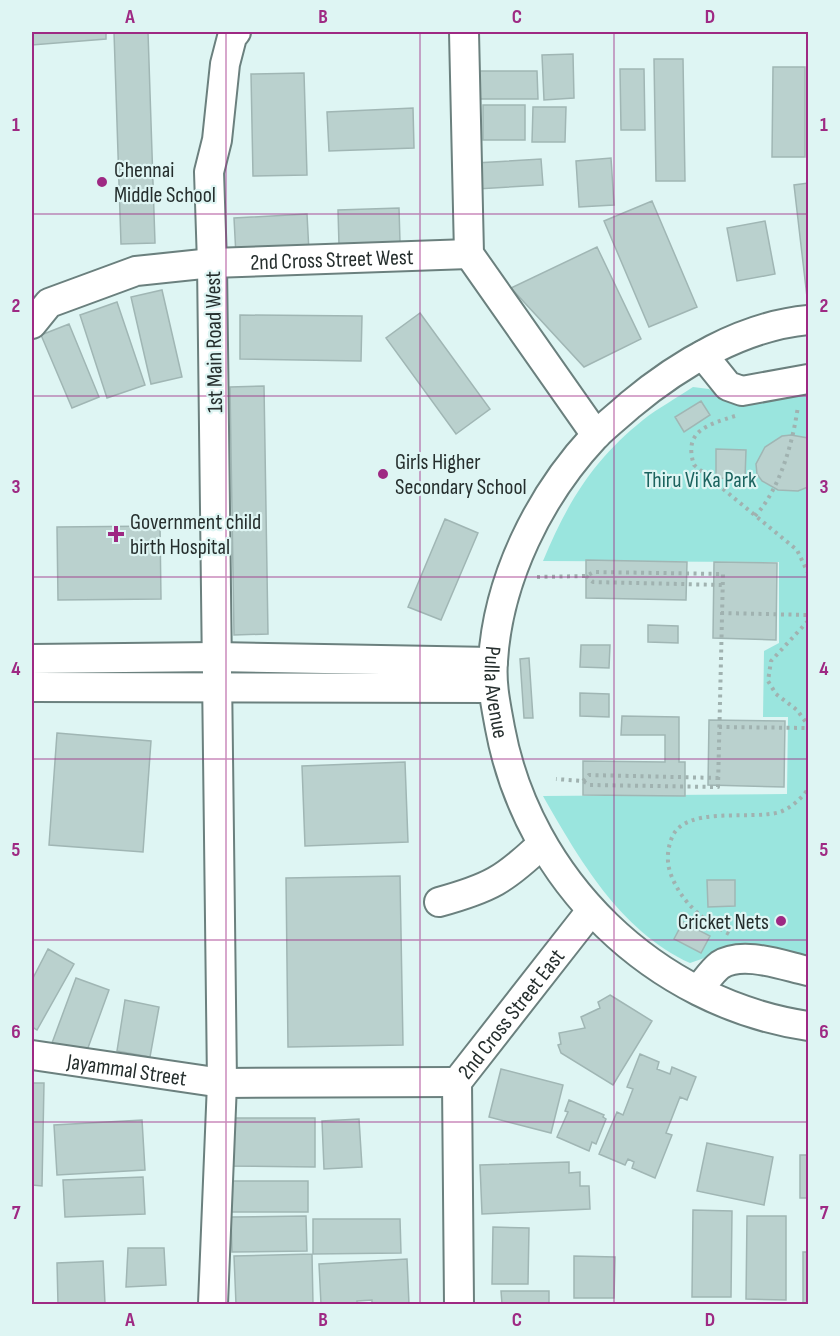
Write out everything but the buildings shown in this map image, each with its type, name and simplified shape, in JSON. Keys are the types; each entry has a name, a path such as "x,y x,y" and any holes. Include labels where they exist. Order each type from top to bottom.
{"street":[{"name":"1st Main Road West","path":"213,1305 222,1083 209,172 217,140 225,64 232,37 236,32"},
{"path":"464,32 469,254 596,435"},
{"name":"2nd Cross Street West","path":"32,324 49,303 136,272 212,262 469,254"},
{"name":"Pulla Avenue","path":"808,320 765,329 721,345 663,377 596,435 553,488 529,531 498,618 493,675 505,757 527,817 542,844 590,912 638,952 698,990 745,1011 808,1026"},
{"path":"703,356 728,386 742,391 804,389"},
{"path":"32,659 216,657 493,675"},
{"path":"32,687 216,688 493,675"},
{"path":"439,902 479,891 509,875 542,844"},
{"name":"2nd Cross Street East","path":"459,1305 457,1082 590,912"},
{"path":"698,990 719,965 732,960 746,959 808,971"},
{"name":"Jayammal Street","path":"32,1055 222,1083 457,1082"}],"path":[{"path":"755,516 768,502 772,492 794,431 804,389"},
{"path":"745,412 708,425 691,440 690,450 694,465 796,550 808,573"},
{"path":"536,569 534,577 586,576 594,572 723,574 718,787 590,785 583,781 556,780"},
{"path":"586,576 594,582 723,585"},
{"path":"721,614 808,615"},
{"path":"808,621 771,661 768,681 776,694 797,710 808,727"},
{"path":"719,727 808,727"},
{"path":"583,781 589,775 719,778"},
{"path":"739,939 692,910 677,890 669,869 668,850 673,831 685,822 700,818 757,816 781,811 801,798 808,789"}],"green space":[{"name":"Thiru Vi Ka Park","path":"693,387 709,389 731,404 808,391 808,964 716,954 690,963 665,949 622,913 604,891 571,844 543,796 787,794 788,717 763,717 764,651 779,643 779,562 543,561 572,501 596,467 625,435 643,420"}],"place":[{"name":"Chennai Middle School","path":"102,182"},
{"name":"Girls Higher Secondary School","path":"383,474"},
{"name":"Government child birth Hospital","path":"116,534"},
{"name":"Cricket Nets","path":"781,921"}]}
